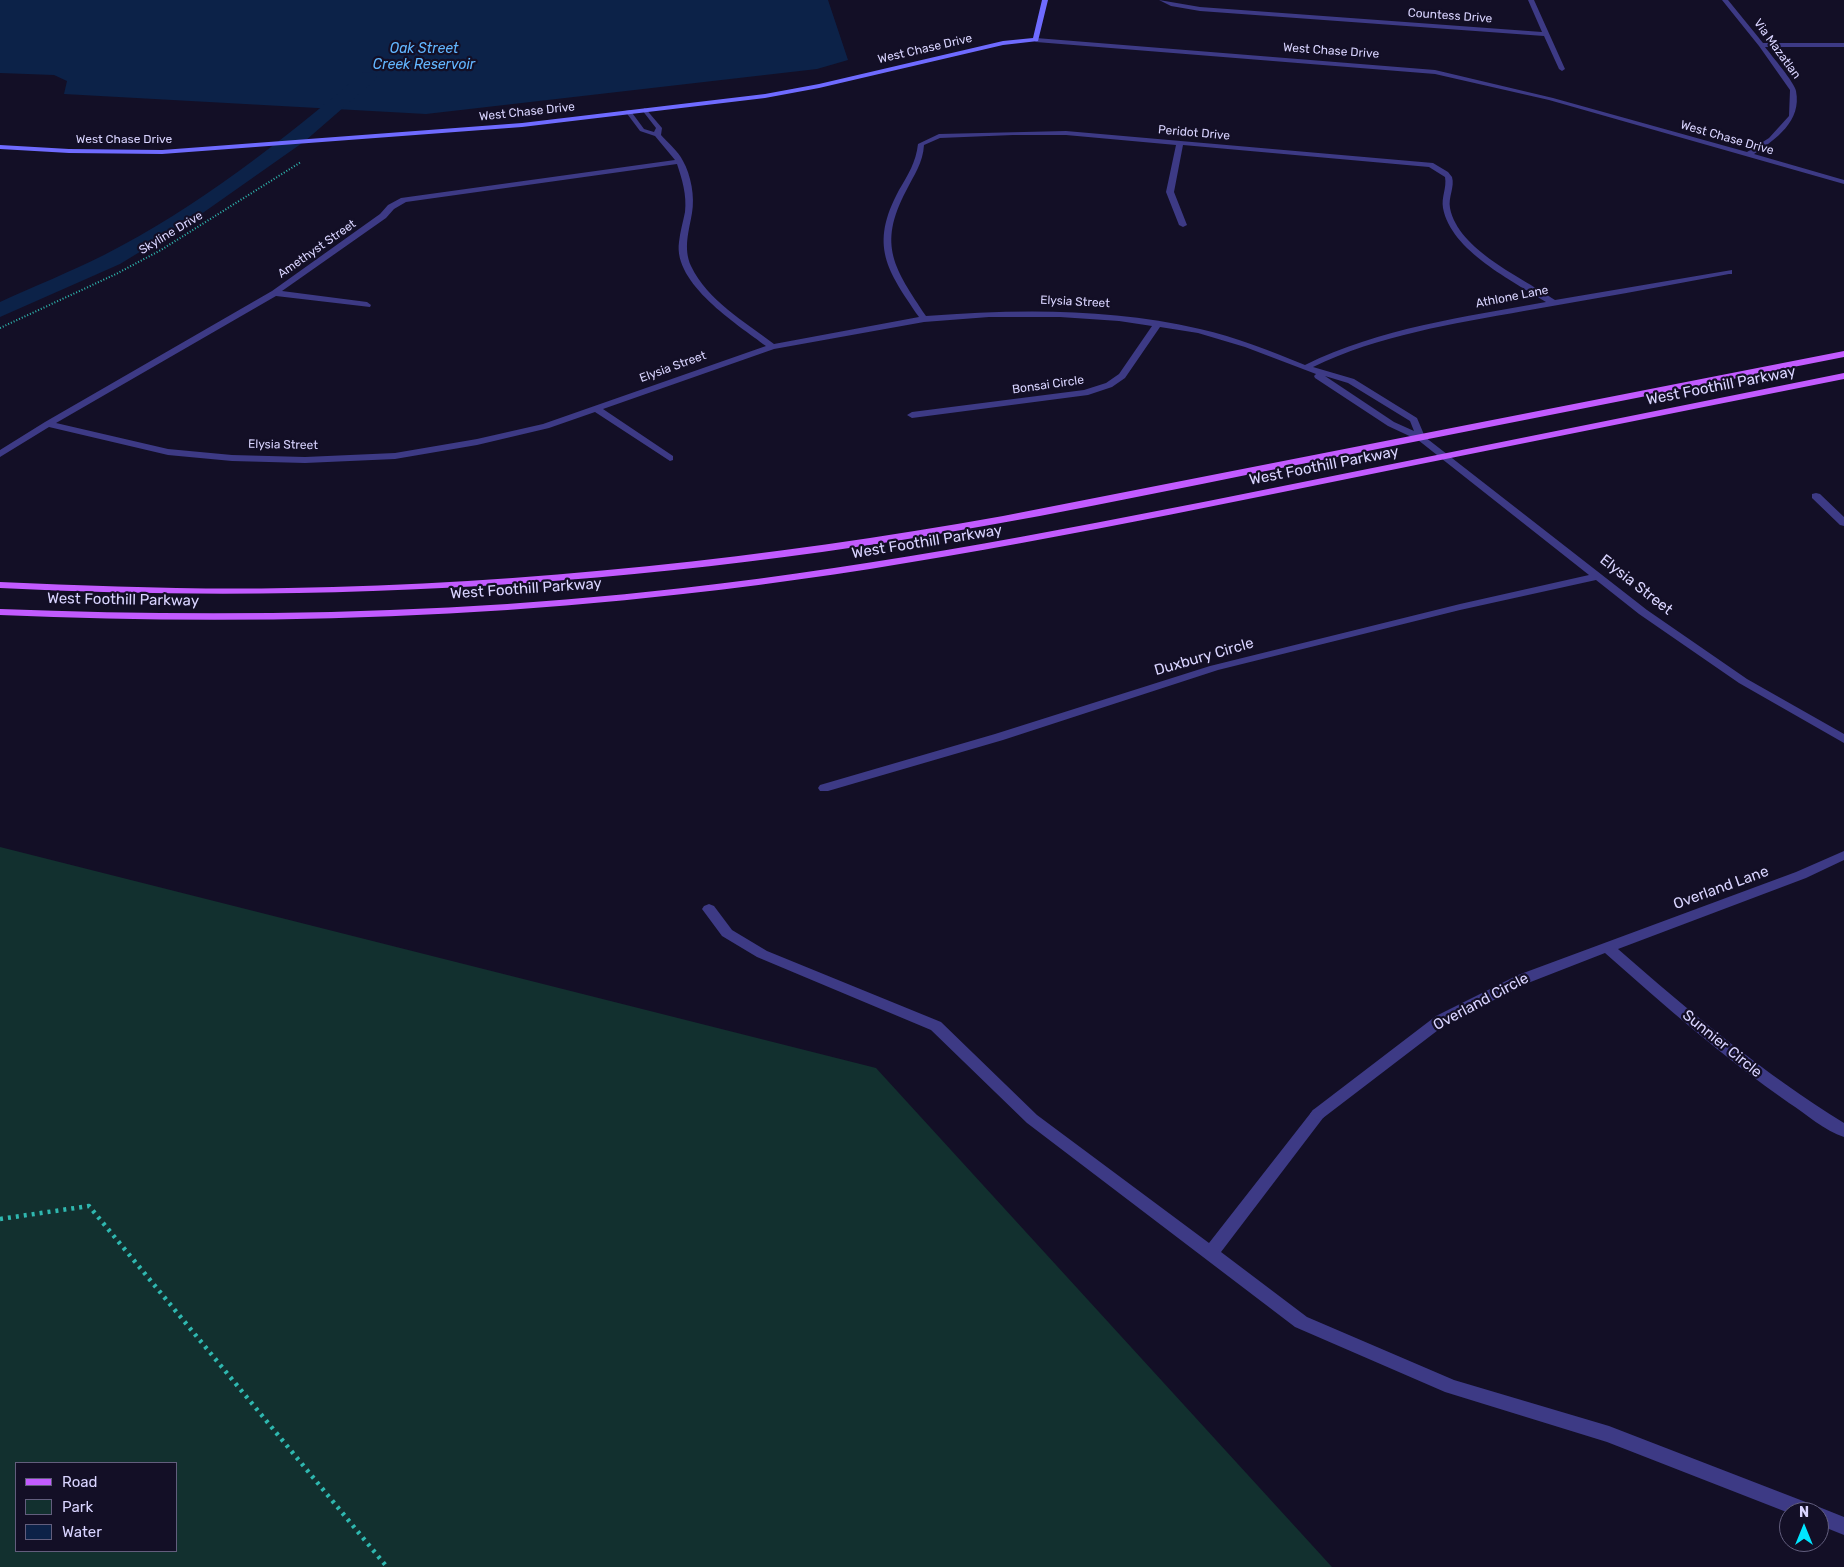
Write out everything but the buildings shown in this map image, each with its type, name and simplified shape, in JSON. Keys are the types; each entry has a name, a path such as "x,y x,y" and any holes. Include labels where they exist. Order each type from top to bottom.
{"main road":[{"name":"West Foothill Parkway","path":"0,585 133,590 340,589 616,573 767,556 999,520 1844,354"},
{"name":"West Foothill Parkway","path":"0,612 104,616 338,616 489,608 635,596 775,581 914,561 1028,540 1844,376"}],"street":[{"path":"1036,40 1045,0"},
{"name":"Countess Drive","path":"1162,0 1173,5 1547,34"},
{"path":"1531,0 1562,69"},
{"name":"Via Mazatlan","path":"1725,0 1761,45 1793,90 1792,116 1771,139 1747,156"},
{"name":"West Chase Drive","path":"0,147 69,151 162,152 522,125 785,93 1003,43 1036,40 1435,72 1468,78 1551,99 1844,182"},
{"path":"1761,45 1844,45"},
{"path":"645,110 659,128 657,134"},
{"path":"628,111 642,130 657,134 680,161 688,186 689,210 682,244 686,264 700,288 716,304 772,347"},
{"name":"Peridot Drive","path":"924,319 894,275 887,255 886,233 895,205 921,155 921,144 939,136 1013,132 1066,133 1430,164 1445,171 1451,180 1446,207 1453,224 1464,241 1486,259 1552,302"},
{"path":"1180,143 1170,192 1183,225"},
{"name":"Amethyst Street","path":"0,454 48,424 275,293 383,216 391,207 404,200 680,161"},
{"name":"Athlone Lane","path":"1305,368 1340,351 1397,334 1552,302 1728,272"},
{"path":"275,293 367,305"},
{"name":"Elysia Street","path":"48,424 168,452 232,458 305,460 395,456 477,442 546,426 772,347 924,319 989,314 1060,314 1119,318 1158,324 1199,331 1248,345 1305,368 1351,381 1388,402 1414,420 1421,438"},
{"name":"Bonsai Circle","path":"912,415 1085,393 1109,385 1122,376 1158,324"},
{"name":"Elysia Street","path":"1305,368 1391,424 1421,438 1643,612 1742,681 1844,739"},
{"path":"596,409 670,458"},
{"path":"1816,496 1844,522"},
{"name":"Duxbury Circle","path":"824,788 999,737 1214,668 1460,607 1598,576"},
{"name":"Overland Lane","path":"1607,947 1801,875 1844,855"},
{"path":"708,908 727,934 762,954 936,1026 1032,1119 1301,1322 1451,1387 1609,1434 1783,1502"},
{"name":"Overland Circle","path":"1210,1254 1318,1114 1441,1020 1523,979 1607,947"},
{"name":"Sunnier Circle","path":"1607,947 1718,1044 1802,1106 1844,1131"},
{"path":"1829,1520 1844,1526"}],"path":[{"name":"Skyline Drive","path":"0,328 155,253 301,162"},
{"path":"0,1219 88,1206 387,1567"}],"green space":[{"path":"0,847 876,1068 1332,1567 0,1567"}],"water":[{"name":"Oak Street Creek Reservoir","path":"0,0 828,0 848,60 817,69 426,114 64,94 67,81 54,75 0,73"}],"waterway":[{"path":"0,310 112,259 190,213 298,137 368,77"}]}
